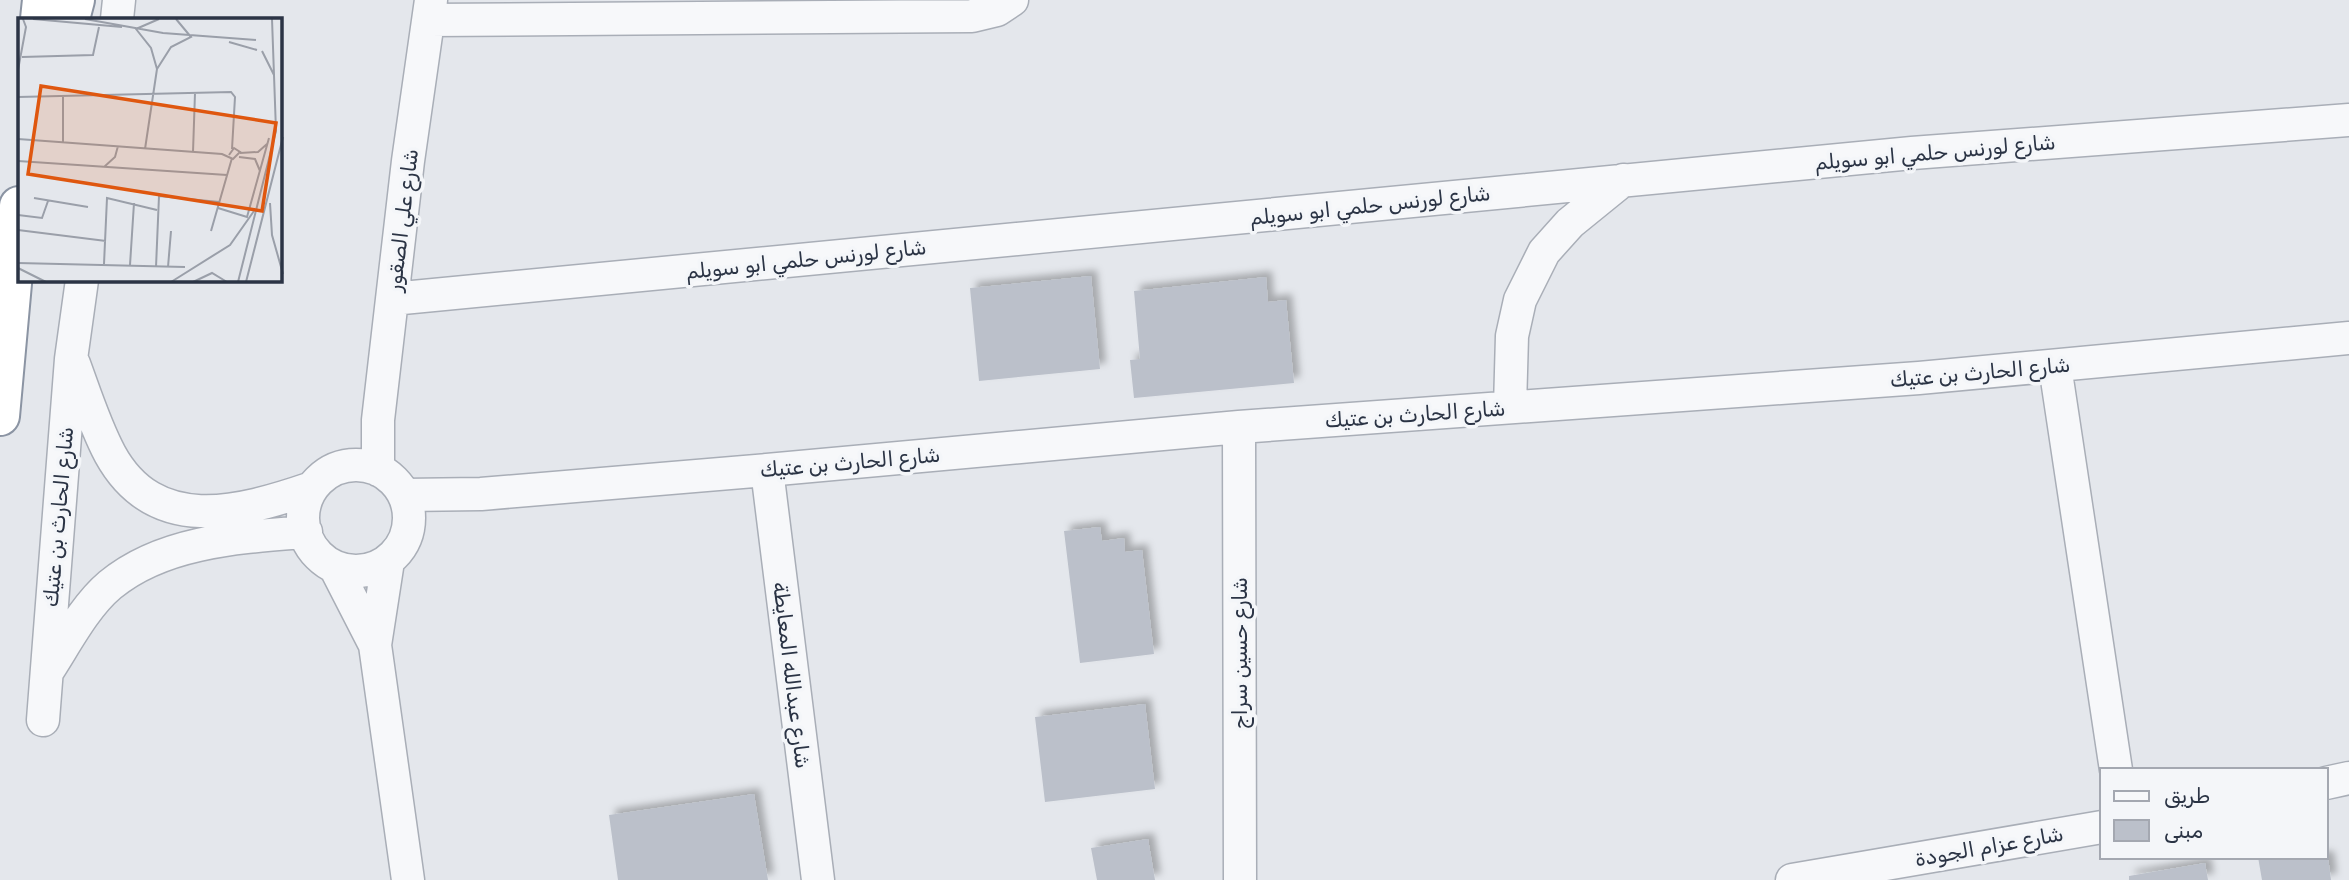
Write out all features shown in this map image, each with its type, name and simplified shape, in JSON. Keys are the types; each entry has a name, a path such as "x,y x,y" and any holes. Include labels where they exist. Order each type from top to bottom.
{"highway":[{"path":"40,18 42,0"},
{"path":"70,18 75,0"},
{"path":"0,416 18,217"}],"street":[{"path":"117,18 119,0"},
{"name":"شارع علي الصقور","path":"378,470 378,420 430,10 972,16 997,10 1012,0"},
{"name":"شارع لورنس حلمي ابو سويلم","path":"392,299 1912,153 2349,120"},
{"path":"1510,407 1512,336 1520,300 1544,252 1570,223 1623,180"},
{"name":"شارع الحارث بن عتيك","path":"43,720 71,359 82,282"},
{"name":"شارع الحارث بن عتيك","path":"404,495 481,494 1239,427 1919,378 2349,338"},
{"name":"شارع الحارث بن عتيك","path":"71,359 111,454 135,486 148,498 172,508 193,512 222,510 286,497 312,488"},
{"path":"2055,366 2116,768"},
{"path":"341,467 378,420"},
{"name":"شارع حسين سراج","path":"1239,427 1240,880"},
{"path":"359,465 378,470 393,480 404,495 409,512 408,531 401,548 388,561 371,569 353,571 335,567 319,556 308,542 303,524 304,505 312,488 325,475 341,467 359,465"},
{"name":"شارع عبدالله المعايطة","path":"767,470 818,880"},
{"name":"شارع الحارث بن عتيك","path":"408,531 481,494"},
{"name":"شارع الحارث بن عتيك","path":"45,675 95,601 109,586 130,571 163,556 201,544 306,532"},
{"path":"388,561 375,645 408,880"},
{"path":"335,567 375,645"},
{"path":"2328,783 2349,778"},
{"name":"شارع عزام الجودة","path":"1792,880 2100,827"}],"building":[{"path":"1091,276 1100,369 979,381 970,288"},
{"path":"1266,277 1268,302 1286,300 1294,383 1134,398 1130,360 1140,359 1134,291"},
{"path":"1100,527 1102,541 1124,538 1125,552 1142,550 1154,654 1080,663 1064,531"},
{"path":"1145,704 1155,789 1045,802 1035,717"},
{"path":"754,794 768,880 618,880 609,815"},
{"path":"1148,839 1155,880 1097,880 1091,848"},
{"path":"2328,857 2331,880 2262,880 2258,859"},
{"path":"2205,863 2208,880 2129,880 2129,876"}]}
